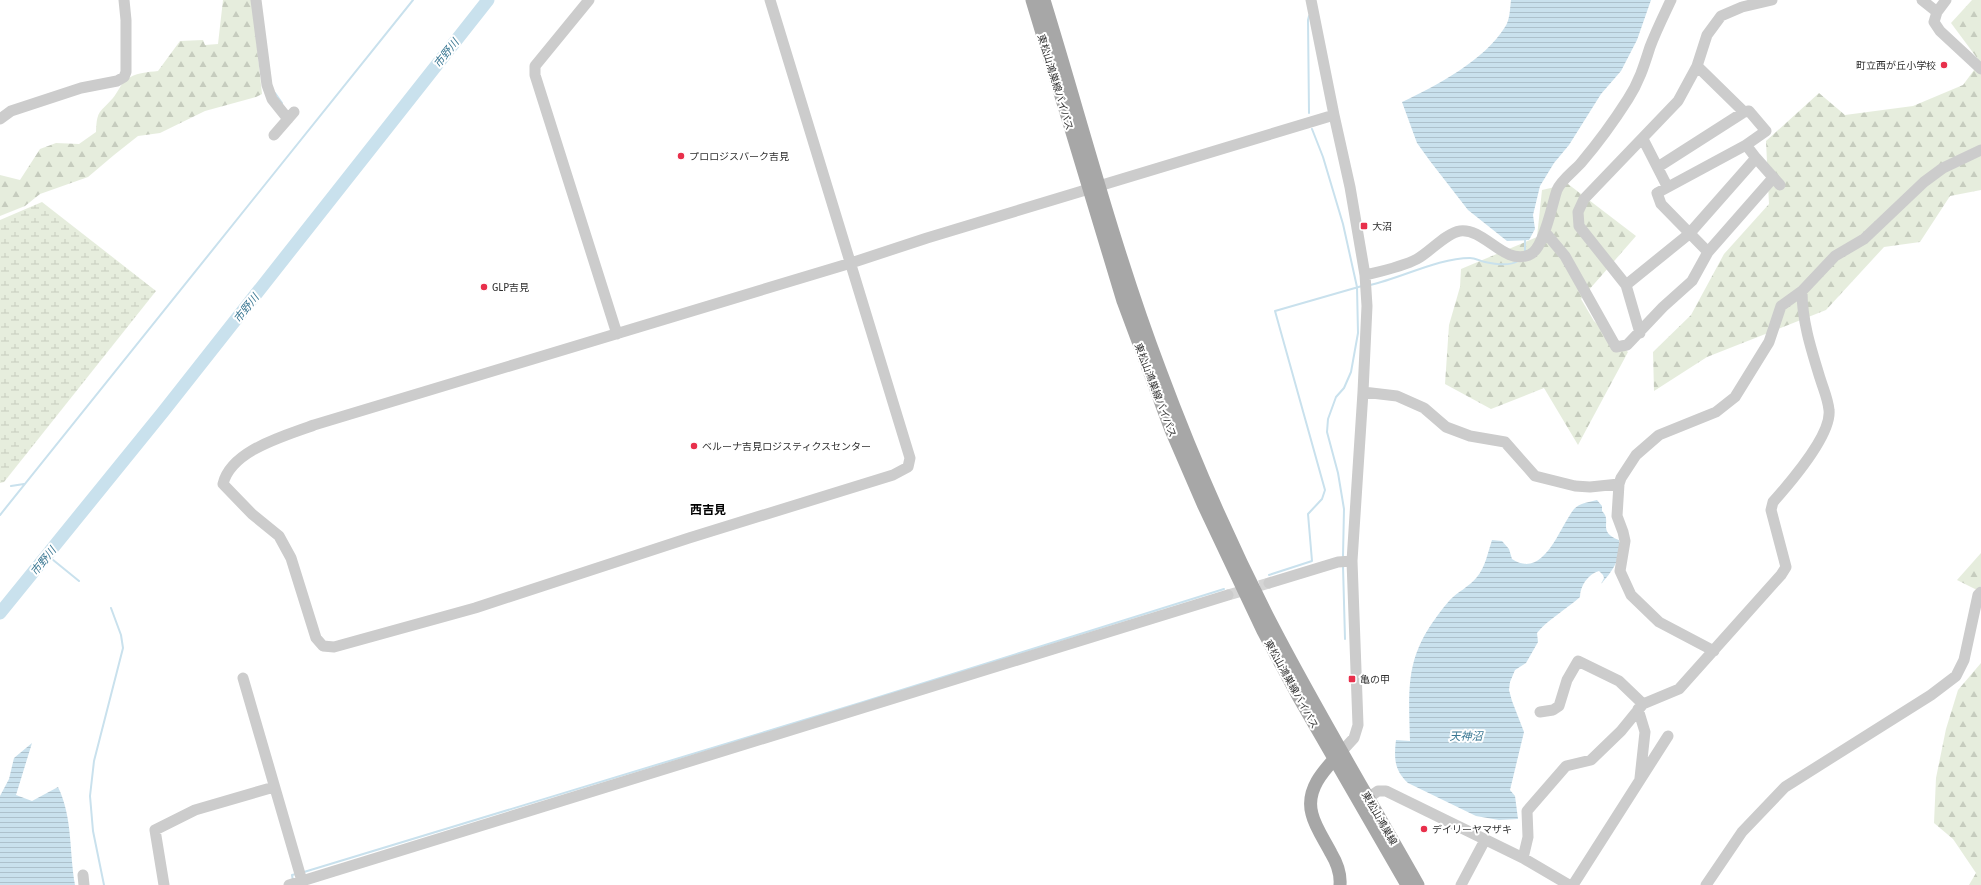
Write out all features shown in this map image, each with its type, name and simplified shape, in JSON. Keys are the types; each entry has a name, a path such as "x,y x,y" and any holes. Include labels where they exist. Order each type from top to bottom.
{"main road":[{"name":"東松山鴻巣線バイパス","path":"1032,0 1094,188"},
{"name":"東松山鴻巣線バイパス","path":"1044,0 1123,301 1146,366 1199,496 1262,631 1298,696 1338,755"},
{"name":"東松山鴻巣線","path":"1338,755 1368,798 1418,885"},
{"name":"東松山鴻巣線","path":"1338,755 1407,885"},
{"path":"1338,755 1317,780 1311,796 1312,814 1335,860 1339,871 1340,885"}],"street":[{"path":"0,119 11,111 81,88 117,81 124,77 126,72 126,20 124,0"},
{"path":"256,0 267,85 272,99 291,115 274,135"},
{"path":"589,0 536,66 535,75 617,334"},
{"path":"770,0 851,263 910,458 908,466 901,472 475,608 334,647 323,646 320,644 316,638 291,558 279,536 252,514 223,484 225,476 237,461 260,446 314,425 851,263 927,238 1334,115"},
{"path":"1311,0 1350,187 1365,275 1367,306 1352,561 1358,725 1354,738 1338,755"},
{"path":"1365,275 1387,270 1417,259 1446,237 1460,231 1473,233 1510,255 1519,257 1531,255 1538,246 1544,232 1558,188 1581,163 1629,98 1643,72 1650,48 1672,0"},
{"path":"1640,333 1626,285 1579,226 1578,212 1584,199 1678,101 1697,66 1707,35 1721,16 1742,7 1772,0"},
{"path":"1922,0 1937,12"},
{"path":"1946,0 1937,12 1934,22 1940,31 1981,69"},
{"path":"1697,66 1744,112"},
{"path":"1658,167 1744,112 1749,111 1766,131 1746,145 1703,169 1667,186 1657,193 1661,204 1708,252"},
{"path":"1643,139 1667,186"},
{"path":"1544,232 1565,256 1616,347 1627,345 1663,307 1692,281 1708,252 1777,182 1746,145"},
{"path":"1714,651 1659,622 1631,595 1620,571 1625,541 1617,516 1619,484 1636,455 1659,435 1716,412 1735,397 1769,342 1781,306 1802,291 1835,256 1864,239 1924,182 1943,168 1981,150"},
{"path":"1626,285 1689,234 1756,158"},
{"path":"1524,858 1528,837 1527,811 1566,766 1591,760 1621,731 1641,707 1679,689 1781,575 1786,567 1771,510 1773,502 1807,460 1827,425 1829,410 1811,348 1802,307 1802,291"},
{"path":"1363,392 1397,396 1424,408 1446,427 1470,436 1505,442 1535,476 1575,486 1590,487 1619,484"},
{"path":"1269,583 1338,562 1352,561"},
{"path":"1706,885 1742,832 1785,787 1931,695 1956,676 1964,660 1978,595 1981,592"},
{"path":"243,678 274,787 297,884 1228,595"},
{"path":"1540,712 1553,710 1559,706 1567,680 1578,661 1619,682 1641,707 1645,732 1640,780"},
{"path":"1573,885 1668,736"},
{"path":"164,885 155,830 195,810 274,787"},
{"path":"1368,798 1378,791 1386,791 1524,858 1569,885"},
{"path":"1461,885 1485,840"}],"green space":[{"path":"223,0 252,0 262,94 205,111 160,133 138,136 88,177 40,194 25,206 0,216 0,175 20,180 40,149 56,143 79,144 96,132 98,115 113,98 124,82 137,74 158,71 180,41 203,40 205,45 218,44"},
{"path":"1972,0 1981,0 1981,190 1950,196 1920,242 1884,247 1826,310 1707,357 1654,391 1653,352 1691,315 1724,254 1769,204 1766,141 1819,93 1845,115 1913,106 1963,85 1980,62 1951,23"},
{"path":"1568,184 1636,236 1581,299 1594,321 1628,352 1578,445 1544,388 1491,409 1445,384 1449,325 1460,287 1461,269 1537,237 1542,190"},
{"path":"42,202 156,291 4,482 0,483 0,220"},
{"path":"1981,553 1981,586 1977,590 1957,580"},
{"path":"1981,663 1981,885 1969,885 1976,873 1953,839 1934,823 1936,778 1946,729 1958,690"}],"water":[{"path":"1511,0 1651,0 1637,40 1621,71 1601,94 1569,145 1554,163 1540,186 1533,215 1535,229 1529,240 1507,241 1468,210 1430,161 1417,143 1402,102 1459,71 1485,50 1496,39 1507,24 1510,14"},
{"name":"天神沼","path":"1597,500 1602,506 1602,511 1606,518 1606,530 1612,537 1619,540 1619,553 1615,564 1601,584 1604,578 1599,571 1591,575 1585,581 1581,589 1580,597 1541,628 1537,633 1538,642 1526,663 1515,670 1510,682 1509,690 1512,701 1524,732 1510,790 1515,796 1518,819 1499,820 1476,816 1408,783 1400,773 1396,763 1396,740 1410,741 1409,700 1413,666 1417,651 1424,636 1435,619 1449,601 1474,581 1480,573 1492,540 1502,541 1509,549 1512,559 1523,564 1533,563 1542,557 1549,549 1568,517 1576,507"},
{"path":"32,743 16,795 32,801 58,787 66,811 75,885 0,885 0,796 9,779 14,758"}],"waterway":[{"path":"0,515 413,0"},
{"name":"市野川","path":"0,613 163,412 488,0"},
{"path":"1309,16 1309,113"},
{"path":"275,93 282,103"},
{"path":"1312,129 1323,157 1343,224 1357,287 1358,333 1351,372 1344,388 1336,397 1328,419 1327,432 1338,473 1344,509 1343,556"},
{"path":"1525,240 1525,251"},
{"path":"1370,285 1445,261 1472,258 1483,262 1502,264 1511,264 1518,261"},
{"path":"1269,575 1312,561 1308,514 1322,499 1325,490 1275,311 1362,286"},
{"path":"11,486 24,484"},
{"path":"47,555 79,581"},
{"path":"1343,566 1345,639"},
{"path":"304,872 860,703 1224,589"},
{"name":"市野川","path":"0,606 3,609"},
{"path":"104,885 93,831 90,796 94,761 123,648 121,635 111,608"},
{"path":"293,881 292,875 296,874"}],"tunnel":[{"path":"1228,595 1269,583"}],"place":[{"name":"町立西が丘小学校","path":"1944,65"},
{"name":"プロロジスパーク吉見","path":"681,156"},
{"name":"大沼","path":"1364,226"},
{"name":"GLP吉見","path":"484,287"},
{"name":"ベルーナ吉見ロジスティクスセンター","path":"694,446"},
{"name":"亀の甲","path":"1352,679"},
{"name":"デイリーヤマザキ","path":"1424,829"}],"district":[{"name":"西吉見","path":"708,510"}]}
